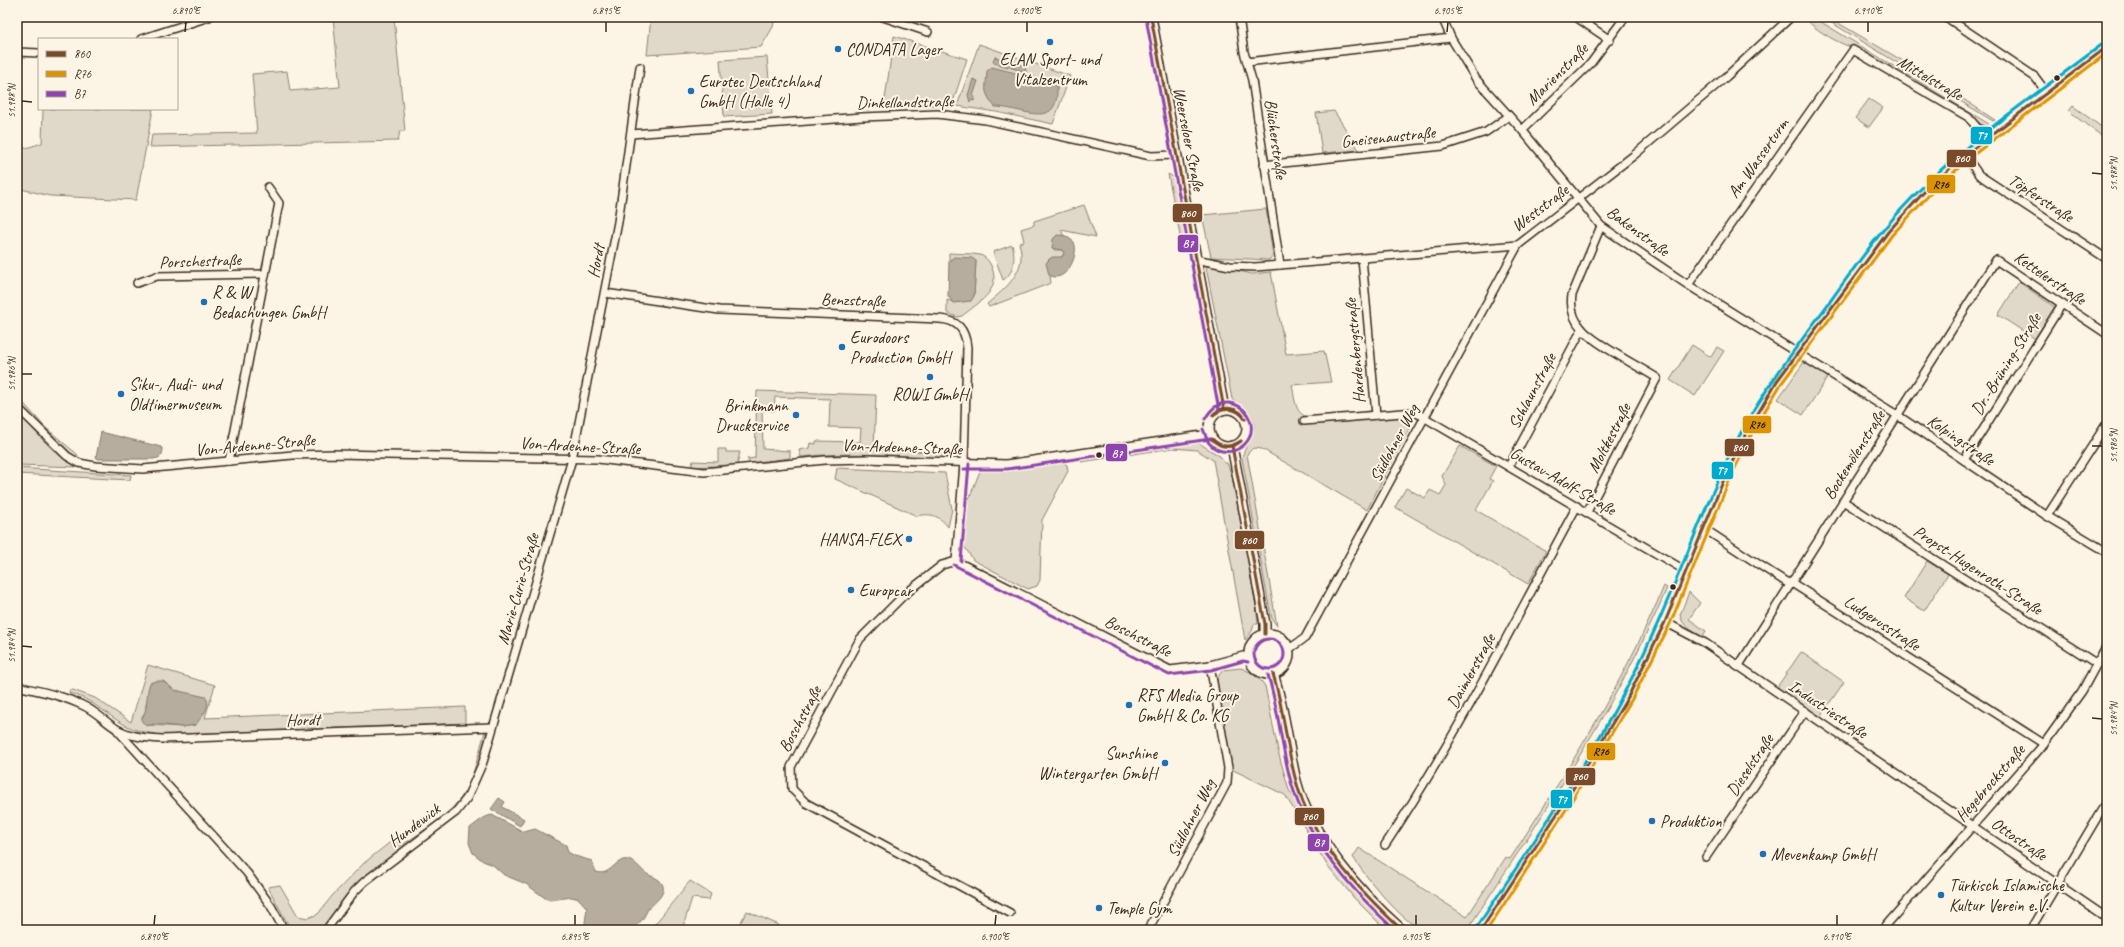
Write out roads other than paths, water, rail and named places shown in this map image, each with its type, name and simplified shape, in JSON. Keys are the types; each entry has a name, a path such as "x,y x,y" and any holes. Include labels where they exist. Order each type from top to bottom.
{"main road":[{"path":"1481,930 1608,731 1642,671 1665,622 1721,486 1750,428 1777,381 1902,216 1935,181 1965,155 2107,47"}],"street":[{"path":"144,38 209,17"},
{"path":"884,17 928,32"},
{"name":"Weerseloer Straße","path":"1150,17 1224,409"},
{"name":"Blücherstraße","path":"1239,17 1247,62 1252,80 1280,265"},
{"name":"Bakenstraße","path":"1442,17 1451,38 1476,79 1522,130 1601,226 1688,285 1798,353"},
{"path":"1576,17 1610,40"},
{"name":"Marienstraße","path":"1522,130 1591,63 1610,40 1625,17"},
{"name":"Weststraße","path":"1195,259 1230,266 1280,265 1518,245 1633,156 1727,76 1791,17"},
{"path":"1946,17 2035,78 2047,93"},
{"path":"1247,62 1451,38"},
{"name":"Mittelstraße","path":"1853,50 1968,117 1987,139"},
{"name":"Am Wasserturm","path":"1688,285 1853,50"},
{"path":"17,52 38,53"},
{"name":"Hordt","path":"572,459 618,222 640,67"},
{"name":"Dinkellandstraße","path":"631,134 869,117 937,114 986,120 1152,156 1176,155"},
{"name":"Gneisenaustraße","path":"1264,165 1443,146 1486,132 1509,116"},
{"name":"Töpferstraße","path":"1965,155 1979,175 2107,259"},
{"name":"Porschestraße","path":"228,461 279,203 268,186"},
{"path":"1582,329 1573,315 1570,305 1572,295 1601,226"},
{"name":"Südlohner Weg","path":"1289,649 1305,638 1518,245"},
{"name":"Hardenbergstraße","path":"1362,258 1376,415 1415,412 1425,417"},
{"name":"Kettelerstraße","path":"1996,260 2107,334"},
{"name":"Bockemölenstraße","path":"1738,667 1896,415 1996,260"},
{"name":"Porschestraße","path":"136,283 158,276 265,274"},
{"name":"Benzstraße","path":"605,292 719,310 939,319 956,323 962,329 966,347 964,464"},
{"name":"Dr.-Brüning-Straße","path":"1964,460 2062,304"},
{"name":"Moltkestraße","path":"1582,329 1657,378 1588,512"},
{"name":"Schlaunstraße","path":"1509,466 1582,329"},
{"name":"Kolpingstraße","path":"1798,353 1896,415 2047,516 2107,552"},
{"name":"Von-Ardenne-Straße","path":"17,407 67,456 79,463 96,466 143,469 293,455 334,454 622,460 685,471 704,472 825,460 867,458 964,464 1006,464 1209,434"},
{"path":"1224,409 1236,410 1244,418 1247,424 1245,436 1242,440 1232,446 1221,446 1212,439 1209,434 1209,421 1213,415 1224,409"},
{"path":"1304,421 1376,415"},
{"name":"Gustav-Adolf-Straße","path":"1425,417 1686,571"},
{"path":"2047,516 2107,423"},
{"path":"1232,446 1265,624 1265,634"},
{"name":"Marie-Curie-Straße","path":"494,727 572,459"},
{"path":"956,561 964,464"},
{"name":"Propst-Hugenroth-Straße","path":"1843,501 2097,664"},
{"name":"Daimlerstraße","path":"1385,845 1406,814 1458,726 1576,506"},
{"name":"Ludgerusstraße","path":"1703,528 1786,582 1792,583 2044,744"},
{"name":"Boschstraße","path":"1010,913 806,803 792,789 791,766 860,638 904,595 942,565 956,561 1170,670 1210,664 1243,656 1249,657"},
{"name":"Industriestraße","path":"1665,622 1704,643 1972,826"},
{"path":"1265,634 1280,636 1289,649 1287,664 1279,672 1273,674 1266,674 1255,668 1249,657 1249,649 1252,642 1265,634"},
{"name":"Hegebrockstraße","path":"1882,930 2044,744 2082,691 2107,645"},
{"name":"Südlohner Weg","path":"1148,930 1227,783 1228,768 1210,664"},
{"path":"1273,674 1297,782 1315,824 1339,862 1364,893 1402,930"},
{"name":"Hordt","path":"17,686 76,702 96,711 116,728 247,873 271,906 284,930"},
{"name":"Dieselstraße","path":"1706,857 1805,711"},
{"name":"Hordt","path":"116,728 131,735 141,737 185,740 494,727"},
{"name":"Hundewick","path":"326,930 354,892 364,882 456,812 467,798 477,776 494,727"},
{"path":"2030,930 2104,806"},
{"name":"Ottostraße","path":"1972,826 2107,918"}],"place":[{"name":"ELAN Sport- und Vitalzentrum","path":"1050,42"},
{"name":"CONDATA Lager","path":"838,49"},
{"name":"Eurotec Deutschland GmbH (Halle 4)","path":"691,91"},
{"name":"R & W Bedachungen GmbH","path":"204,302"},
{"name":"Eurodoors Production GmbH","path":"842,347"},
{"name":"ROWI GmbH","path":"930,377"},
{"name":"Siku-, Audi- und Oldtimermuseum","path":"121,394"},
{"name":"Brinkmann Druckservice","path":"796,415"},
{"name":"HANSA-FLEX","path":"909,539"},
{"name":"Europcar","path":"851,590"},
{"name":"RFS Media Group GmbH & Co. KG","path":"1129,705"},
{"name":"Sunshine Wintergarten GmbH","path":"1165,763"},
{"name":"Produktion","path":"1652,821"},
{"name":"Mevenkamp GmbH","path":"1763,854"},
{"name":"Türkisch Islamische Kultur Verein e.V.","path":"1941,895"},
{"name":"Temple Gym","path":"1099,908"}]}
